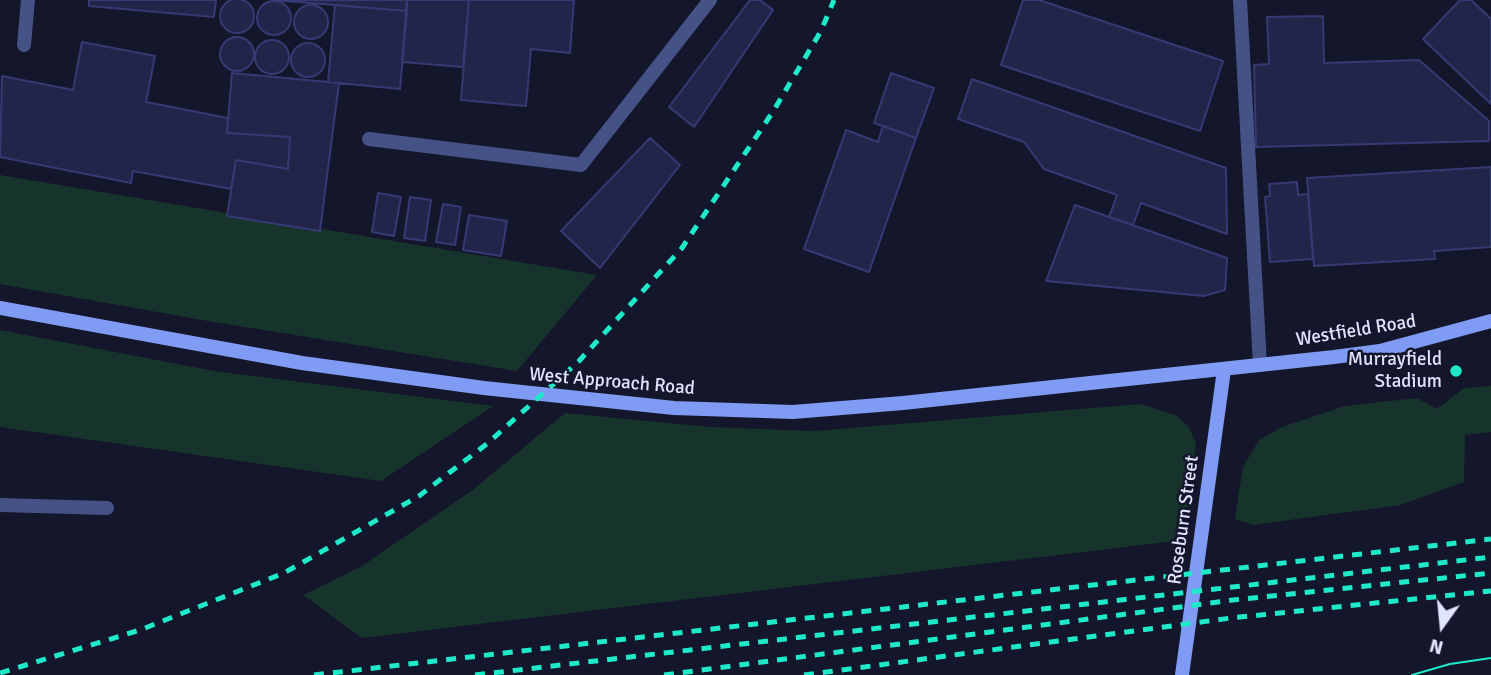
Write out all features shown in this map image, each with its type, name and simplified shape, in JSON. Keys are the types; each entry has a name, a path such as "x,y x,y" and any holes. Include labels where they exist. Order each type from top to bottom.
{"street":[{"name":"West Approach Road","path":"0,308 302,363 484,388 674,408 793,412 848,409 1224,370"},
{"name":"Westfield Road","path":"1224,370 1380,351 1491,321"},
{"name":"Roseburn Street","path":"1182,675 1224,370"}],"lane":[{"path":"24,45 28,0"},
{"path":"369,139 581,165 710,0"},
{"path":"1240,0 1259,365"},
{"path":"0,505 107,508"}],"green space":[{"path":"0,175 597,275 517,371 202,320 0,284"},
{"path":"0,330 214,371 493,406 381,481 0,427"},
{"path":"1491,386 1491,432 1465,435 1464,482 1400,505 1253,525 1235,519 1243,467 1259,440 1282,427 1345,406 1417,398 1437,409 1464,388"},
{"path":"1141,404 1175,415 1188,426 1196,443 1184,540 362,638 303,595 362,566 474,489 565,413 710,427 814,431"}],"building":[{"path":"237,-1 249,4 254,16 249,28 237,33 225,28 220,16 225,4"},
{"path":"89,0 216,0 214,17 89,6"},
{"path":"273,0 407,0 407,11"},
{"path":"407,0 469,0 463,67 402,62"},
{"path":"469,0 574,0 570,53 531,49 526,106 461,100"},
{"path":"750,0 760,0 773,10 694,127 669,107"},
{"path":"1023,0 1039,0 1223,61 1200,131 1001,65"},
{"path":"1460,0 1471,0 1491,19 1491,104 1423,39"},
{"path":"274,1 286,6 291,18 286,30 274,35 262,30 257,18 262,6"},
{"path":"311,5 323,10 328,22 323,34 311,39 299,34 294,22 299,10"},
{"path":"335,5 407,11 400,89 328,82"},
{"path":"1323,16 1324,63 1419,60 1489,121 1489,141 1256,147 1254,65 1269,64 1267,17"},
{"path":"237,37 249,42 254,54 249,66 237,71 225,66 220,54 225,42"},
{"path":"272,40 284,45 289,57 284,69 272,74 260,69 255,57 260,45"},
{"path":"82,42 155,56 146,102 228,118 227,133 290,137 288,169 236,160 231,189 133,171 131,183 0,157 2,76 73,90"},
{"path":"308,43 320,48 325,60 320,72 308,77 296,72 291,60 296,48"},
{"path":"232,73 339,83 320,231 227,216 236,160 288,169 290,137 227,133"},
{"path":"891,73 934,88 916,138 874,123"},
{"path":"972,79 1226,168 1227,234 1141,203 1133,225 1109,217 1117,195 1044,169 1024,142 958,119"},
{"path":"883,126 916,138 869,272 804,249 846,130 878,142"},
{"path":"650,138 680,165 600,268 561,231"},
{"path":"1491,167 1491,247 1434,251 1435,259 1314,266 1307,178"},
{"path":"1297,182 1298,195 1308,194 1313,259 1270,262 1265,197 1270,196 1269,184"},
{"path":"378,193 401,197 394,236 372,232"},
{"path":"410,197 431,200 425,241 404,238"},
{"path":"443,204 461,207 455,245 436,242"},
{"path":"1075,205 1227,258 1225,290 1204,296 1046,281"},
{"path":"469,215 507,221 501,256 463,250"}],"tram line":[{"path":"1412,675 1450,664 1491,658"}],"railway":[{"path":"0,673 140,630 284,573 419,496 488,443 579,361 682,248 774,110 821,31 834,0"},
{"path":"314,675 1491,539"},
{"path":"475,675 1491,557"},
{"path":"664,675 1233,600 1491,573"},
{"path":"804,675 1231,618 1491,591"}],"place":[{"name":"Murrayfield Stadium","path":"1456,371"}]}
